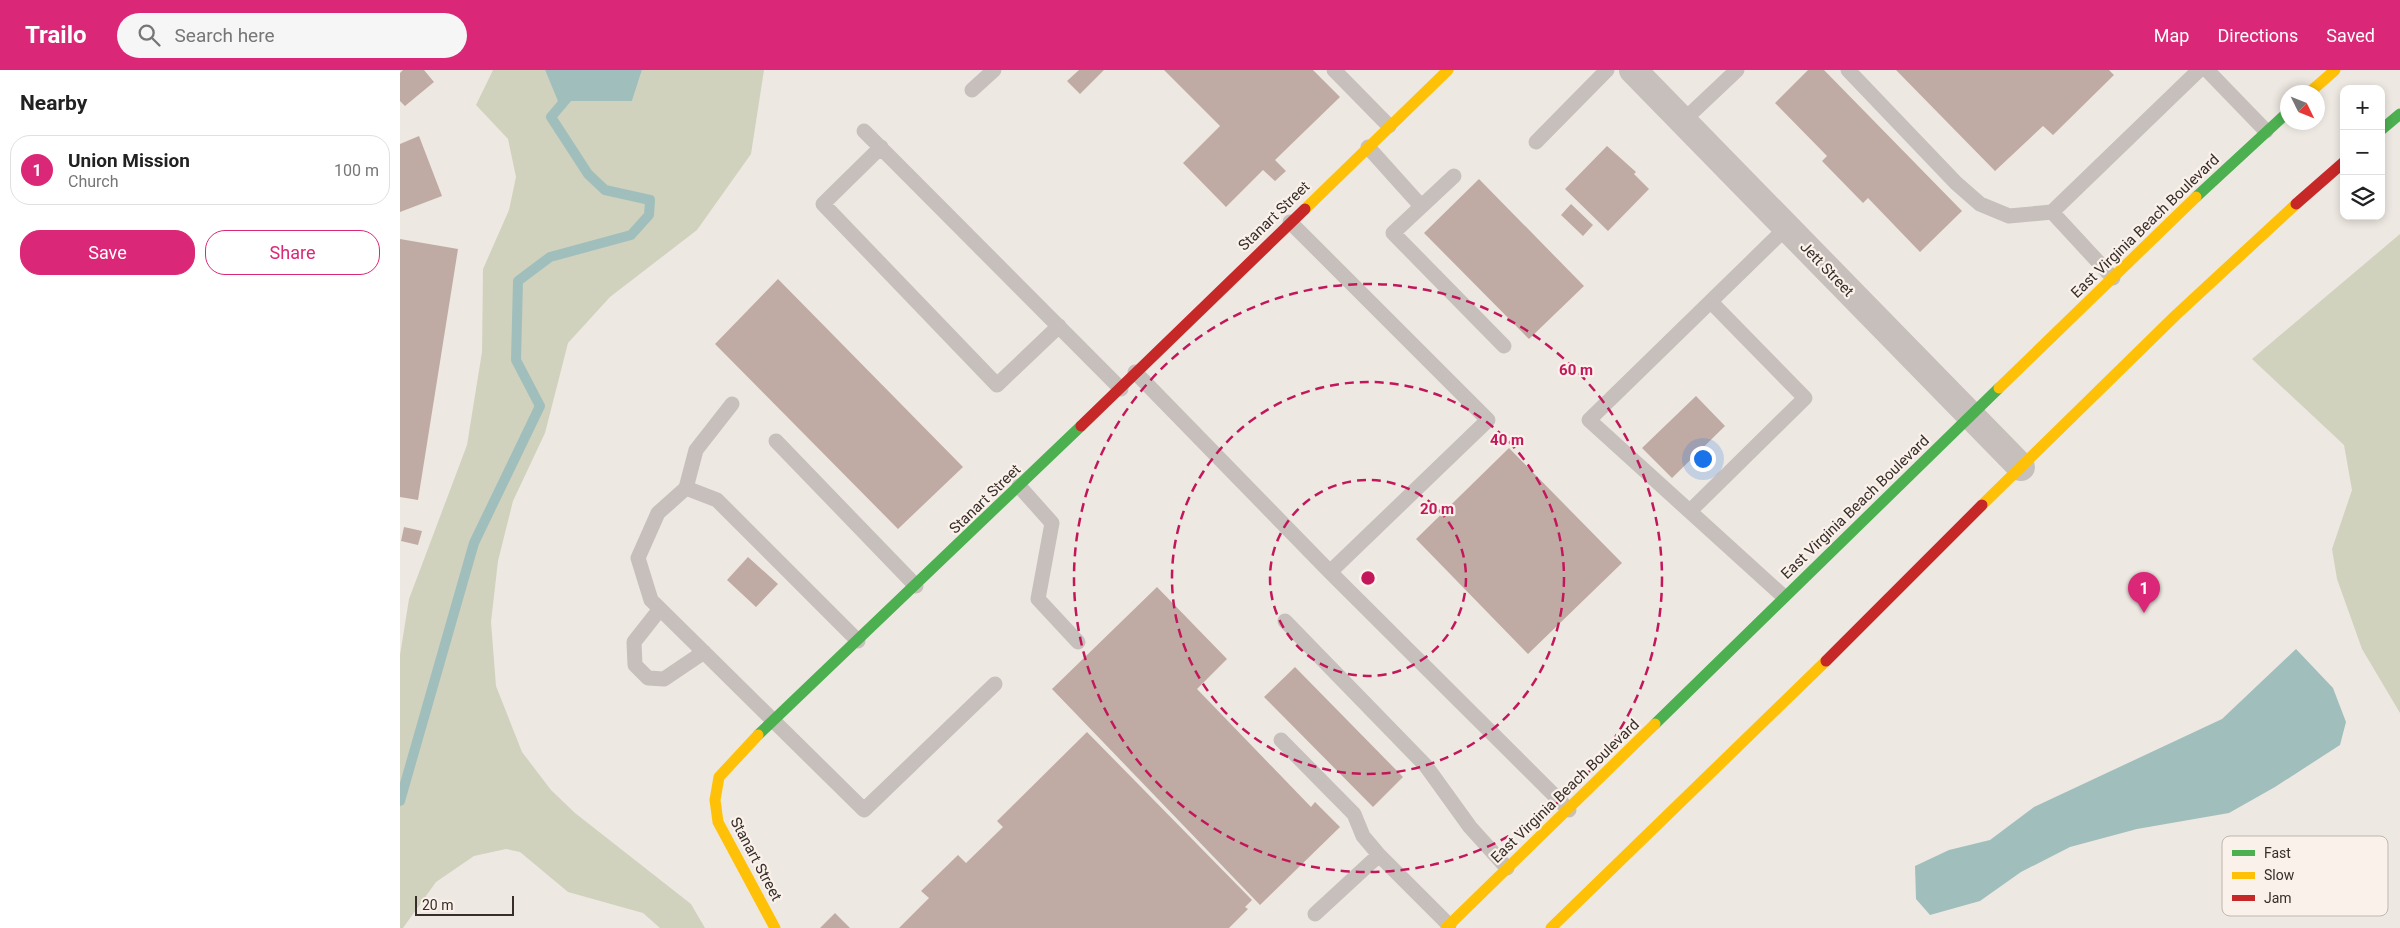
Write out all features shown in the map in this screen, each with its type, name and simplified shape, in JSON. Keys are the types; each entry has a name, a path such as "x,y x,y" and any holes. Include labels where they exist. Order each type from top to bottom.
{"main road":[{"path":"1390,126 1432,75 1448,70"},
{"path":"2318,85 2335,70"},
{"path":"2385,127 2400,114"},
{"name":"East Virginia Beach Boulevard","path":"1447,927 1569,810 1783,596 2280,119"},
{"name":"Stanart Street","path":"775,928 718,822 714,800 719,778 746,746 1121,389 1135,372 1390,126"},
{"path":"1551,928 2272,224 2340,165"}],"street":[{"name":"Jett Street","path":"1633,70 2021,467"}],"lane":[{"path":"972,90 994,70"},
{"path":"1334,70 1390,126"},
{"path":"1536,142 1607,70"},
{"path":"1683,121 1737,70"},
{"path":"1848,70 1956,183 1980,204 2009,216 2052,212 2199,70"},
{"path":"2207,70 2266,131"},
{"path":"864,131 1121,389"},
{"path":"881,147 823,204 997,386 1059,326"},
{"path":"1368,147 1420,206"},
{"path":"1454,176 1393,233 1504,346"},
{"path":"2052,212 2114,278"},
{"path":"1290,222 1488,420 1330,572"},
{"path":"1783,596 1589,420 1787,227"},
{"path":"1690,511 1805,398 1711,302"},
{"path":"1135,372 1330,572 1569,810"},
{"path":"732,404 696,450 686,488 658,513 638,558 651,600 864,810 995,684"},
{"path":"776,441 916,586"},
{"path":"1020,486 1052,523 1038,600 1078,642"},
{"path":"686,488 717,500 858,641"},
{"path":"660,609 634,642 635,665 648,678 664,679 704,652"},
{"path":"1285,622 1426,766 1470,827 1507,868"},
{"path":"1281,740 1354,814 1363,836 1447,927"},
{"path":"1315,914 1379,854"}],"green space":[{"path":"493,70 545,70 559,101 632,101 642,70 764,70 751,154 697,230 610,297 568,343 545,433 513,501 498,561 491,622 496,686 522,752 551,790 575,813 691,904 705,928 660,928 643,913 568,892 520,852 506,849 474,856 436,882 403,928 400,928 400,655 409,599 467,445 482,352 483,269 509,210 516,177 508,139 476,105"},
{"path":"2400,234 2400,713 2362,649 2337,579 2332,549 2352,490 2344,445 2252,359"}],"water":[{"path":"545,70 642,70 632,101 558,101"},
{"path":"2296,649 2333,688 2346,722 2340,745 2275,787 2229,813 2137,829 2070,847 2021,872 1980,901 1930,915 1916,899 1915,866 1949,850 1990,840 2034,807 2222,719"}],"building":[{"path":"403,70 424,70 434,82 405,106 400,101 400,73"},
{"path":"1079,70 1104,70 1080,94 1067,81"},
{"path":"1164,70 1313,70 1340,97 1275,160 1286,171 1275,181 1263,170 1226,207 1183,163 1220,126"},
{"path":"1808,70 1824,70 1962,211 1920,252 1868,198 1863,203 1822,161 1827,156 1775,103"},
{"path":"1896,70 2109,70 2114,75 2053,135 2043,126 1995,171"},
{"path":"419,136 442,196 400,212 400,144"},
{"path":"1607,146 1636,172 1634,174 1649,189 1608,231 1565,189"},
{"path":"1479,179 1584,286 1529,339 1424,233"},
{"path":"1571,204 1593,225 1583,236 1561,215"},
{"path":"400,239 458,249 418,500 400,497"},
{"path":"778,279 963,467 898,529 715,344"},
{"path":"1696,396 1725,426 1672,478 1642,448"},
{"path":"1509,448 1622,563 1528,654 1416,539"},
{"path":"404,527 422,531 418,545 401,541"},
{"path":"748,557 778,584 756,607 727,580"},
{"path":"1157,587 1227,659 1197,689 1311,807 1315,802 1340,827 1260,905 1052,689"},
{"path":"1295,667 1403,777 1373,807 1264,697"},
{"path":"1087,732 1252,900 1245,907 1248,909 1229,928 899,928 929,898 921,891 958,855 966,863 1003,827 997,821"},
{"path":"835,913 850,928 820,928"}],"waterway":[{"path":"400,801 474,543 540,406 516,360 518,281 550,257 631,235 649,215 650,200 605,190 588,174 551,117 573,91"}],"traffic: fast":[{"path":"2385,127 2400,114"},
{"path":"2196,197 2280,119"},
{"path":"1655,724 1999,388"},
{"path":"758,735 1081,426"}],"traffic: slow":[{"path":"1305,209 1448,70"},
{"path":"2318,85 2335,70"},
{"path":"1999,388 2196,197"},
{"path":"1982,505 2176,315 2296,204"},
{"path":"1551,928 1826,661"},
{"path":"1446,928 1655,724"},
{"path":"758,735 719,777 715,800 718,822 775,928"}],"traffic: jam":[{"path":"2296,204 2340,166"},
{"path":"1081,426 1305,209"},
{"path":"1826,661 1982,505"}],"place":[{"name":"Union Mission","path":"2144,613"}]}
